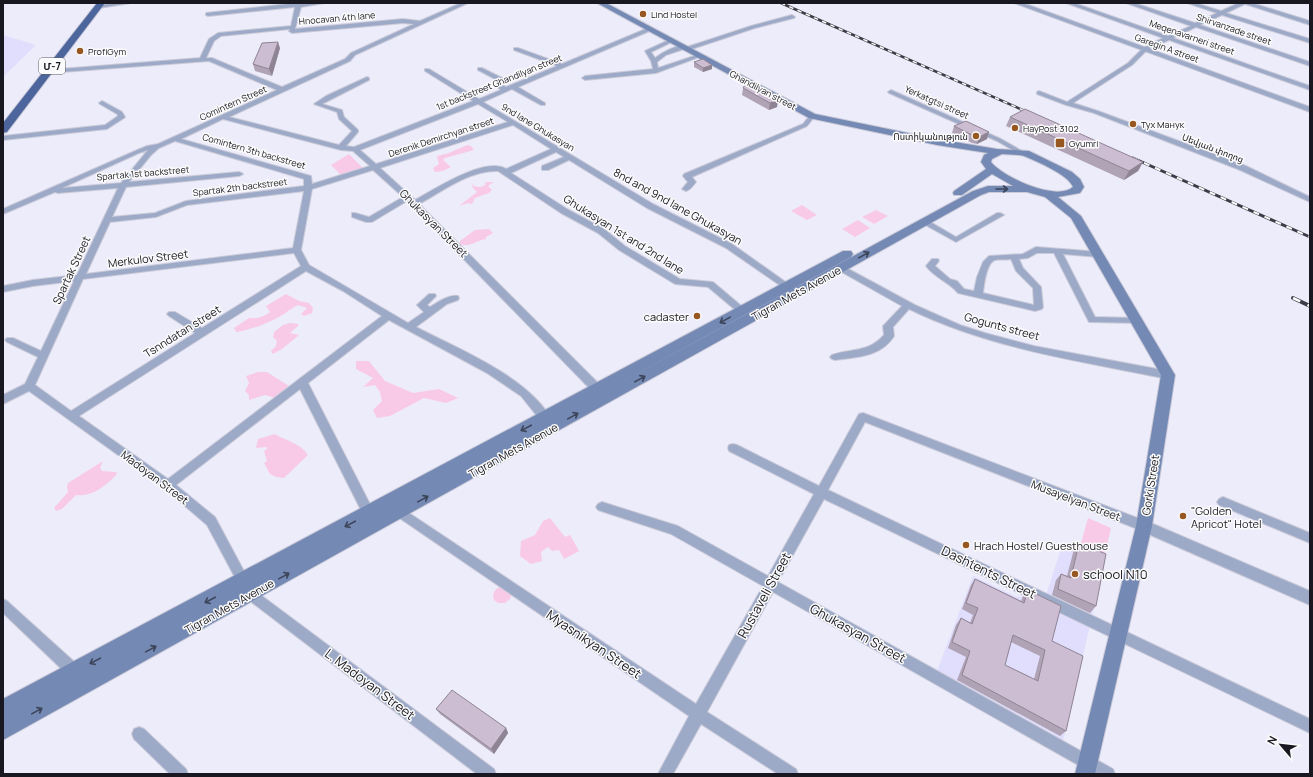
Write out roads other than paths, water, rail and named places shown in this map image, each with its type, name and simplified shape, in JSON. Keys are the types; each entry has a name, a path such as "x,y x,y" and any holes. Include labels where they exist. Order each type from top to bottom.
{"highway":[{"name":"Մ-7","path":"3,130 100,4"}],"main road":[{"name":"Ghandilyan street","path":"601,3 812,116 937,142 997,152 1018,151"},
{"name":"Ghandilyan street","path":"937,142 989,166 1027,189"},
{"path":"1018,151 1068,174 1074,178 1078,187 1074,192 1066,195 1049,195 1027,189"},
{"name":"Tigran Mets Avenue","path":"3,730 247,588 792,289 968,188 989,166 988,157 997,152"},
{"name":"Tigran Mets Avenue","path":"601,394 742,311 841,268 984,190 1027,189"},
{"path":"1074,192 1075,216"},
{"path":"1049,195 1075,216 1168,375"},
{"name":"Gorki Street","path":"1086,768 1144,526 1168,375"},
{"name":"Tigran Mets Avenue","path":"372,520 399,512 549,422"},
{"name":"Tigran Mets Avenue","path":"3,710 75,672 247,588"}],"street":[{"path":"100,4 128,3"},
{"path":"208,14 299,4 322,3"},
{"name":"Comintern Street","path":"3,212 149,147 159,146 223,118 280,89 348,60 349,57 465,3"},
{"name":"Garegin A street","path":"1017,3 1310,110"},
{"name":"Meqenavarneri street","path":"1069,3 1310,88"},
{"name":"Shirvanzade street","path":"1129,3 1310,64"},
{"path":"1190,3 1310,42"},
{"path":"1068,104 1130,64 1145,49 1243,3"},
{"path":"1247,3 1310,22"},
{"path":"293,27 299,4"},
{"path":"654,61 664,54 753,27 792,17"},
{"name":"Hnocavan 4th lane","path":"203,58 215,35 293,27 292,32 403,21 421,23"},
{"name":"1st backstreet Ghandilyan street","path":"355,149 479,101 650,29"},
{"path":"656,71 654,61 648,51 671,41"},
{"path":"516,49 562,66"},
{"path":"585,78 656,71 699,56"},
{"path":"49,71 203,58 210,59 280,89"},
{"path":"480,69 500,79 498,85 506,90"},
{"name":"9nd lane Ghukasyan","path":"427,70 586,168"},
{"path":"341,148 356,131 341,118 340,111 317,104 328,97 366,79"},
{"path":"513,87 543,104"},
{"path":"149,147 280,89"},
{"name":"Yerkatgtsi street","path":"891,92 999,140 1018,151"},
{"name":"Սեվյան փողոց","path":"1039,93 1068,104 1096,112 1242,168 1310,200"},
{"path":"3,138 107,126 122,118 120,112 102,103"},
{"path":"686,189 692,182 688,176 805,125 812,116"},
{"path":"223,118 341,148 355,149"},
{"name":"Derenik Demirchyan street","path":"375,168 513,123"},
{"name":"Comintern 3th backstreet","path":"175,139 308,178 308,188"},
{"name":"Spartak Street","path":"29,386 123,185 148,153 159,146"},
{"name":"Ghukasyan Street","path":"355,149 415,203 601,394"},
{"path":"506,172 557,149"},
{"path":"545,168 570,157"},
{"name":"Ghukasyan 1st and 2nd lane","path":"415,203 460,179 492,167 506,172 564,211 600,231 622,248 678,282 710,284 742,311"},
{"name":"Spartak 2th backstreet","path":"107,220 156,215 186,203 308,188 375,168"},
{"name":"8nd and 9nd lane Ghukasyan","path":"586,168 650,206 729,246 792,289"},
{"name":"Spartak 1st backstreet","path":"50,191 239,174"},
{"path":"308,188 297,250 306,267 346,289 388,316 410,326 490,370 525,393 549,422"},
{"path":"355,215 369,220 408,197"},
{"path":"924,222 956,240 1000,215"},
{"name":"Merkulov Street","path":"3,289 32,283 297,250"},
{"path":"978,295 981,277 987,262 992,258 1028,256 1036,250 1098,254"},
{"path":"1057,251 1092,320 1136,321"},
{"path":"935,261 930,266 932,269 946,281 954,283 961,291 1039,308 1037,288 1019,269 1014,257"},
{"name":"Tsnndatan street","path":"71,416 202,332 253,297 306,267"},
{"name":"Gogunts street","path":"841,268 908,306 959,327 1016,344 1168,375"},
{"path":"431,312 421,305 431,298 439,306"},
{"path":"410,326 439,306 455,298"},
{"path":"835,357 872,351 881,346 889,336 888,326 908,306"},
{"path":"172,314 202,332"},
{"path":"168,485 388,316"},
{"path":"10,340 43,356"},
{"path":"302,382 372,520"},
{"path":"3,400 29,386"},
{"name":"Madoyan Street","path":"29,386 168,485 211,521 247,588"},
{"name":"Musayelyan Street","path":"863,417 1144,526 1310,598"},
{"name":"Rustaveli Street","path":"665,774 863,417"},
{"name":"Dashtents Street","path":"734,448 821,492 1310,726"},
{"path":"1222,502 1310,538"},
{"name":"Ghukasyan Street","path":"602,507 674,530 770,584 1086,768 1108,774"},
{"name":"Myasnikyan Street","path":"399,512 698,714 791,774"},
{"name":"L. Madoyan Street","path":"247,588 489,774"},
{"path":"3,605 75,672"},
{"path":"139,734 181,774"}],"railway":[{"path":"781,3 1034,115"},
{"path":"1133,158 1310,237"},
{"path":"1293,298 1310,306"}],"place":[{"name":"Lind Hostel","path":"643,14"},
{"name":"ProfiGym","path":"80,51"},
{"name":"Тух Манук","path":"1133,124"},
{"name":"HayPost 3102","path":"1015,128"},
{"name":"Ոստիկանություն","path":"976,136"},
{"name":"Gyumri","path":"1060,143"},
{"name":"cadaster","path":"697,316"},
{"name":"\"Golden Apricot\" Hotel","path":"1183,516"},
{"name":"Hrach Hostel/ Guesthouse","path":"966,545"},
{"name":"school N10","path":"1075,574"}]}
